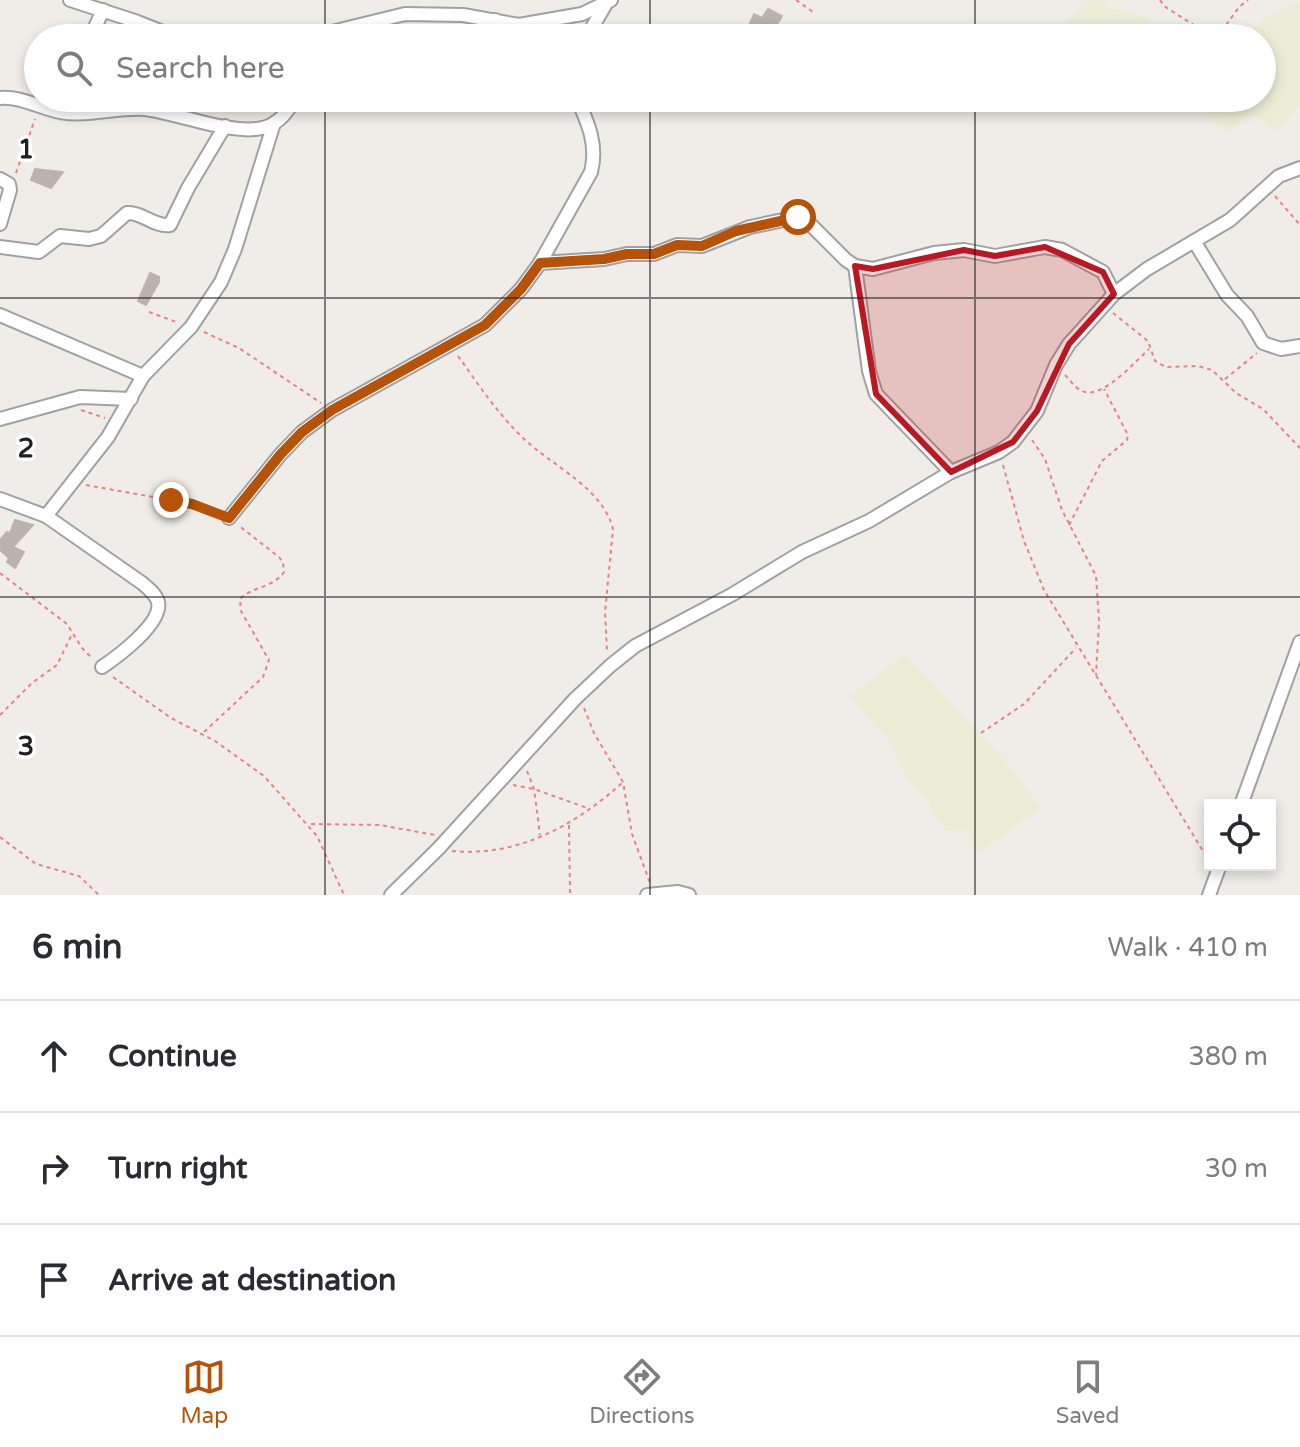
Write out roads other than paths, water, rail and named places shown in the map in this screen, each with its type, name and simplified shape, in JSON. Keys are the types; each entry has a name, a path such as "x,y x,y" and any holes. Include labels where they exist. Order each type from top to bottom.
{"street":[{"path":"70,0 140,24"},
{"path":"463,15 466,0"},
{"path":"525,24 582,14 609,1"},
{"path":"595,24 609,1"},
{"path":"96,24 103,10"},
{"path":"364,24 405,14 463,15 514,24"},
{"path":"489,24 495,20"},
{"path":"0,98 24,102"},
{"path":"61,112 83,115 112,112"},
{"path":"164,112 193,121 265,128 287,112"},
{"path":"229,518 295,440 332,410 485,325 521,289 540,263 591,172 596,155 583,112"},
{"path":"46,516 117,423 143,376 191,327 221,282 235,249 274,123"},
{"path":"0,247 39,252 60,236 89,239 101,236 132,212 161,225 170,225 225,126"},
{"path":"391,895 438,849 493,785 575,699 610,666 656,634 733,594 802,552 869,521 951,472 999,452 1024,430 1037,411 1056,365 1083,325 1114,294 1140,274 1230,220 1279,176 1300,168"},
{"path":"0,179 9,184 10,190 0,224"},
{"path":"540,263 654,254 677,245 702,246 736,231 798,217 807,221 855,266 873,269 964,250 995,256 1045,247 1062,250 1103,272 1114,294"},
{"path":"1194,241 1227,295 1247,316 1267,346 1281,349 1300,346"},
{"path":"855,266 869,371 876,394 951,472"},
{"path":"0,315 143,376"},
{"path":"0,419 80,397 131,399"},
{"path":"0,499 46,516 153,593 158,611 148,627 118,657 102,667"},
{"path":"1243,799 1300,642"},
{"path":"1209,895 1218,871"},
{"path":"647,895 683,892 689,895"}]}
